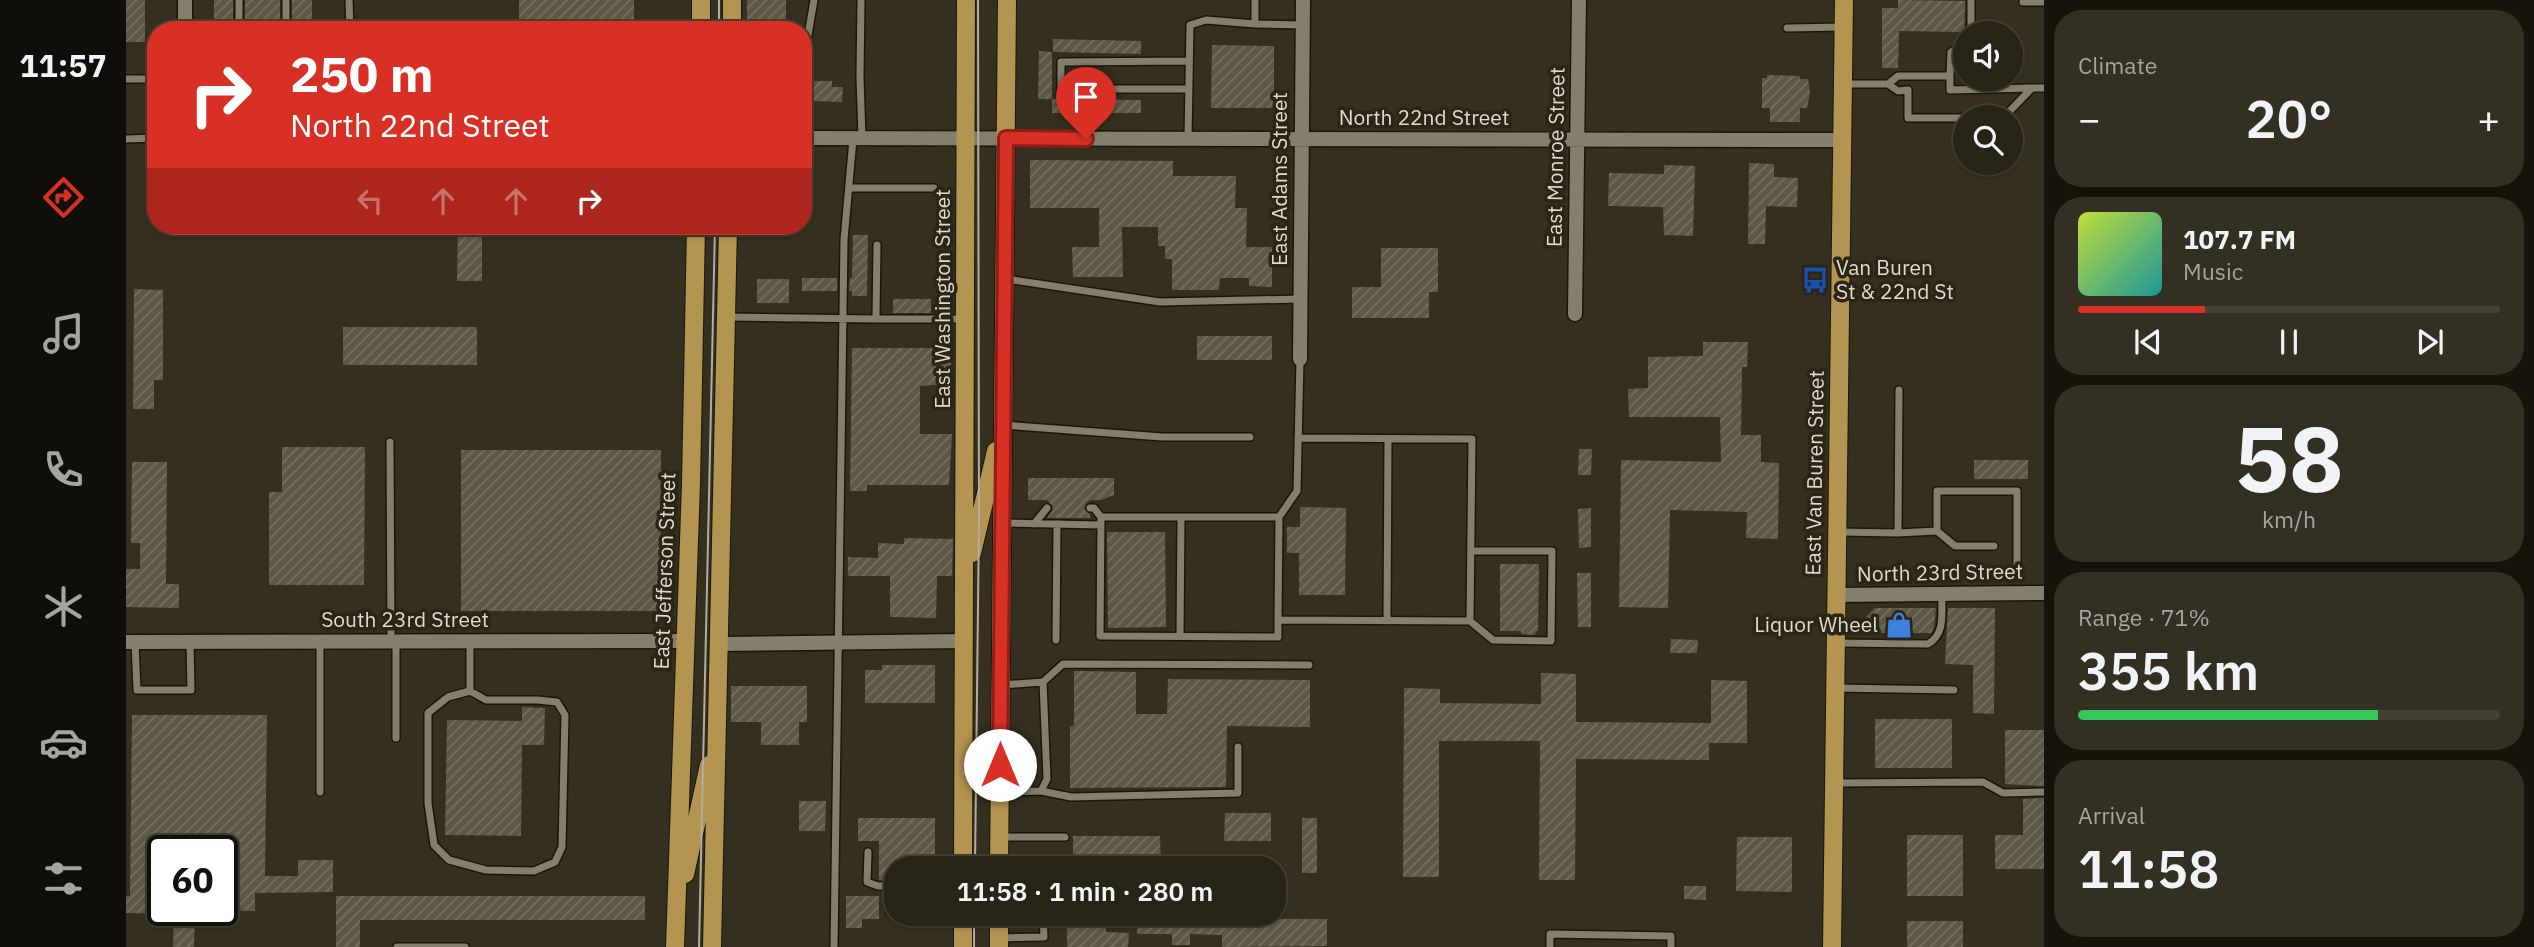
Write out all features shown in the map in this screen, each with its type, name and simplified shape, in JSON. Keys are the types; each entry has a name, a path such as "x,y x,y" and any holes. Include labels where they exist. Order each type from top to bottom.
{"main road":[{"path":"701,0 701,21"},
{"path":"732,0 732,21"},
{"name":"East Washington Street","path":"963,856 966,0"},
{"name":"East Washington Street","path":"999,856 1007,0"},
{"name":"East Van Buren Street","path":"1832,947 1844,0"},
{"name":"East Jefferson Street","path":"675,947 696,235"},
{"name":"East Jefferson Street","path":"712,947 728,235"},
{"name":"East Washington Street","path":"964,597 979,518 1003,425"},
{"name":"East Jefferson Street","path":"676,917 718,724"},
{"path":"963,926 963,947"}],"street":[{"path":"185,0 185,21"},
{"name":"East Adams Street","path":"1300,359 1303,0"},
{"name":"East Monroe Street","path":"1575,314 1578,0"},
{"name":"North 22nd Street","path":"812,138 1842,141"},
{"name":"North 23rd Street","path":"1836,595 2044,593"},
{"path":"720,643 963,641"},
{"name":"South 23rd Street","path":"130,642 685,642"}],"lane":[{"path":"239,0 239,21"},
{"path":"286,0 286,21"},
{"path":"349,0 350,21"},
{"path":"810,21 814,0"},
{"path":"834,947 844,240 857,138 861,0"},
{"path":"1255,0 1255,24"},
{"path":"1971,0 1971,21"},
{"path":"2023,2 2044,2"},
{"path":"1188,139 1190,25 1206,20 1302,24"},
{"path":"1787,28 1843,27"},
{"path":"1953,51 1950,90 2044,88"},
{"path":"1189,61 1061,62 1061,89 1189,89"},
{"path":"1888,85 1898,76 1950,76"},
{"path":"126,79 147,79"},
{"path":"1843,85 1888,85 1898,91 1908,90 1908,118 1953,118"},
{"path":"2016,105 2032,88"},
{"path":"126,139 147,138"},
{"path":"849,188 934,188"},
{"path":"876,319 877,245"},
{"path":"1005,279 1160,302 1300,299"},
{"path":"727,317 965,319"},
{"path":"1090,508 1094,508 1101,521 1100,636 1278,637 1279,517 1297,491 1300,359"},
{"path":"1898,533 1899,390"},
{"path":"1003,425 1162,436 1250,437"},
{"path":"1298,438 1472,439 1470,621"},
{"path":"1387,621 1388,439"},
{"path":"390,442 396,738"},
{"path":"1937,531 1937,491 2017,491 2017,566"},
{"path":"1034,524 1048,508"},
{"path":"1002,523 1057,524 1181,516 1279,517"},
{"path":"1180,636 1181,516"},
{"path":"1056,640 1057,524"},
{"path":"1837,532 1937,531 1955,546 1994,547"},
{"path":"1278,620 1470,621 1493,640 1551,640 1552,551 1471,551"},
{"path":"1835,643 1928,644 1941,632 1942,594"},
{"path":"470,691 471,640"},
{"path":"320,641 320,792"},
{"path":"130,642 137,690 191,690 190,642"},
{"path":"1001,685 1043,682 1063,664 1309,666"},
{"path":"1041,791 1047,779 1043,682"},
{"path":"1835,688 1954,690"},
{"path":"470,691 486,701 557,702 565,715 562,847 555,862 534,871 486,870 449,860 434,845 428,803 428,713 448,696 470,691"},
{"path":"1000,792 1041,791 1071,797 1238,793 1237,747"},
{"path":"1834,783 1983,782 2003,793 2044,792"},
{"path":"1000,837 1065,837"},
{"path":"868,852 867,882 884,886"},
{"path":"999,943 1044,937 1044,926"},
{"path":"1550,947 1550,934 1671,936 1671,947"},
{"path":"397,947 465,947"}],"building":[{"path":"126,0 145,0 145,42 126,42"},
{"path":"214,0 233,0 233,21 214,21"},
{"path":"245,0 280,0 280,21 245,21"},
{"path":"292,0 312,0 312,21 292,21"},
{"path":"519,0 634,0 634,21 519,21"},
{"path":"747,0 786,0 786,21 747,21"},
{"path":"1898,0 1965,1 1964,21 1953,21 1953,32 1899,31 1898,68 1882,68 1882,8 1898,8"},
{"path":"1053,39 1141,41 1141,54 1053,52"},
{"path":"1212,45 1274,46 1274,108 1211,108"},
{"path":"1039,51 1052,52 1052,99 1038,99"},
{"path":"1767,75 1800,76 1800,79 1808,79 1810,93 1807,108 1800,108 1800,122 1770,122 1770,108 1762,108 1762,78 1767,78"},
{"path":"812,81 832,81 832,87 843,87 842,102 812,101"},
{"path":"1052,99 1141,100 1141,113 1052,113"},
{"path":"1030,160 1173,161 1173,176 1236,176 1235,208 1247,208 1246,247 1272,247 1272,287 1249,286 1249,278 1220,278 1219,290 1172,290 1172,259 1165,259 1165,246 1158,246 1158,227 1122,227 1123,277 1073,277 1072,247 1099,247 1099,208 1030,208"},
{"path":"1749,163 1774,164 1774,177 1798,178 1797,207 1766,206 1765,244 1748,244"},
{"path":"1664,165 1695,166 1693,236 1664,235 1663,207 1608,206 1609,173 1664,174"},
{"path":"458,235 482,235 482,281 457,281"},
{"path":"853,235 868,235 867,296 852,296 852,291 849,291"},
{"path":"1381,248 1438,248 1438,292 1429,292 1429,318 1352,318 1352,287 1381,287"},
{"path":"802,278 837,278 837,291 802,291"},
{"path":"757,279 789,279 789,303 757,303"},
{"path":"134,289 163,290 163,380 154,380 154,409 133,409"},
{"path":"893,299 931,299 931,313 893,313"},
{"path":"343,327 477,327 477,365 343,365"},
{"path":"1197,336 1272,336 1272,360 1197,360"},
{"path":"1703,342 1748,342 1747,367 1742,367 1741,435 1761,435 1761,462 1779,463 1778,539 1746,538 1747,512 1670,510 1668,608 1619,607 1621,460 1721,462 1720,417 1629,417 1628,389 1648,388 1648,357 1703,356"},
{"path":"852,348 951,348 951,384 920,386 920,434 952,434 949,485 867,485 867,491 850,491"},
{"path":"282,447 365,447 364,585 269,585 269,492 282,492"},
{"path":"1579,449 1592,449 1591,475 1578,475"},
{"path":"461,450 661,450 661,611 461,611"},
{"path":"1974,460 2028,460 2028,479 1974,479"},
{"path":"132,462 167,462 166,584 179,584 179,608 126,607 126,569 140,569 140,543 131,543"},
{"path":"1028,478 1114,478 1114,495 1086,503 1084,509 1090,514 1090,518 1047,518 1053,510 1052,505 1047,500 1028,500"},
{"path":"1300,507 1346,508 1345,595 1299,595 1299,553 1287,553 1287,527 1300,527"},
{"path":"1591,508 1591,547 1579,548 1578,509"},
{"path":"1107,532 1165,532 1166,627 1108,628"},
{"path":"904,538 953,539 952,576 937,576 936,618 890,617 890,576 848,576 848,557 878,558 878,543 904,544"},
{"path":"1500,564 1539,564 1538,631 1535,635 1521,634 1521,631 1500,631"},
{"path":"1577,573 1591,573 1591,627 1578,627"},
{"name":"Liquor Wheel","path":"1875,608 1936,608 1934,627 1931,633 1867,633 1866,617"},
{"path":"1948,608 1995,608 1994,714 1973,713 1973,665 1945,664"},
{"path":"1671,639 1698,640 1697,653 1670,653"},
{"path":"882,665 935,665 935,703 865,703 865,670 882,670"},
{"path":"1074,671 1136,672 1136,714 1167,714 1168,679 1310,680 1310,727 1227,726 1226,787 1070,788 1070,726 1074,726"},
{"path":"1541,673 1576,674 1576,722 1711,723 1711,680 1747,681 1747,743 1709,743 1709,760 1576,759 1575,880 1539,880 1540,741 1439,741 1439,877 1403,877 1404,688 1440,689 1440,703 1541,704"},
{"path":"731,686 807,686 807,722 799,722 799,745 761,745 761,722 731,722"},
{"path":"522,707 545,708 544,745 522,745 521,836 445,835 447,720 522,721"},
{"path":"132,715 267,715 265,876 298,876 298,860 333,860 333,892 255,893 255,911 238,910 238,835 147,835 147,914 126,913 126,896 130,896"},
{"path":"1875,719 1952,719 1952,768 1875,768"},
{"path":"2005,730 2044,730 2044,786 2005,784"},
{"path":"2044,798 2044,869 1995,869 1995,835 2023,835 2023,799"},
{"path":"799,801 826,801 825,831 799,831"},
{"path":"1225,813 1271,813 1271,841 1224,841"},
{"path":"858,818 935,818 935,856 884,856 884,880 879,880 879,841 858,841"},
{"path":"1302,818 1317,818 1317,873 1302,873"},
{"path":"1907,835 1963,835 1963,896 1907,896"},
{"path":"1073,836 1160,836 1161,856 1073,856"},
{"path":"1737,837 1792,837 1792,892 1736,891"},
{"path":"1684,886 1706,886 1706,900 1684,899"},
{"path":"336,896 645,896 645,920 360,920 360,947 336,947"},
{"path":"846,896 879,896 879,919 862,919 862,928 846,928"},
{"path":"1286,919 1327,919 1327,946 1222,947 1222,935 1190,934 1190,945 1172,945 1172,934 1137,934 1138,926 1286,926"},
{"path":"1907,921 1963,921 1963,947 1907,947"},
{"path":"174,926 195,926 194,947 173,947"},
{"path":"1067,926 1106,926 1106,932 1129,933 1128,947 1067,947"}],"tram line":[{"path":"719,0 719,21"},
{"path":"975,856 979,518 978,0"},
{"path":"699,947 715,235"},
{"path":"974,926 974,947"}],"place":[{"name":"Van Buren St & 22nd St","path":"1815,280"},
{"name":"Liquor Wheel","path":"1899,625"}],"route":[{"path":"1000,765 1006,138 1086,139"}]}
